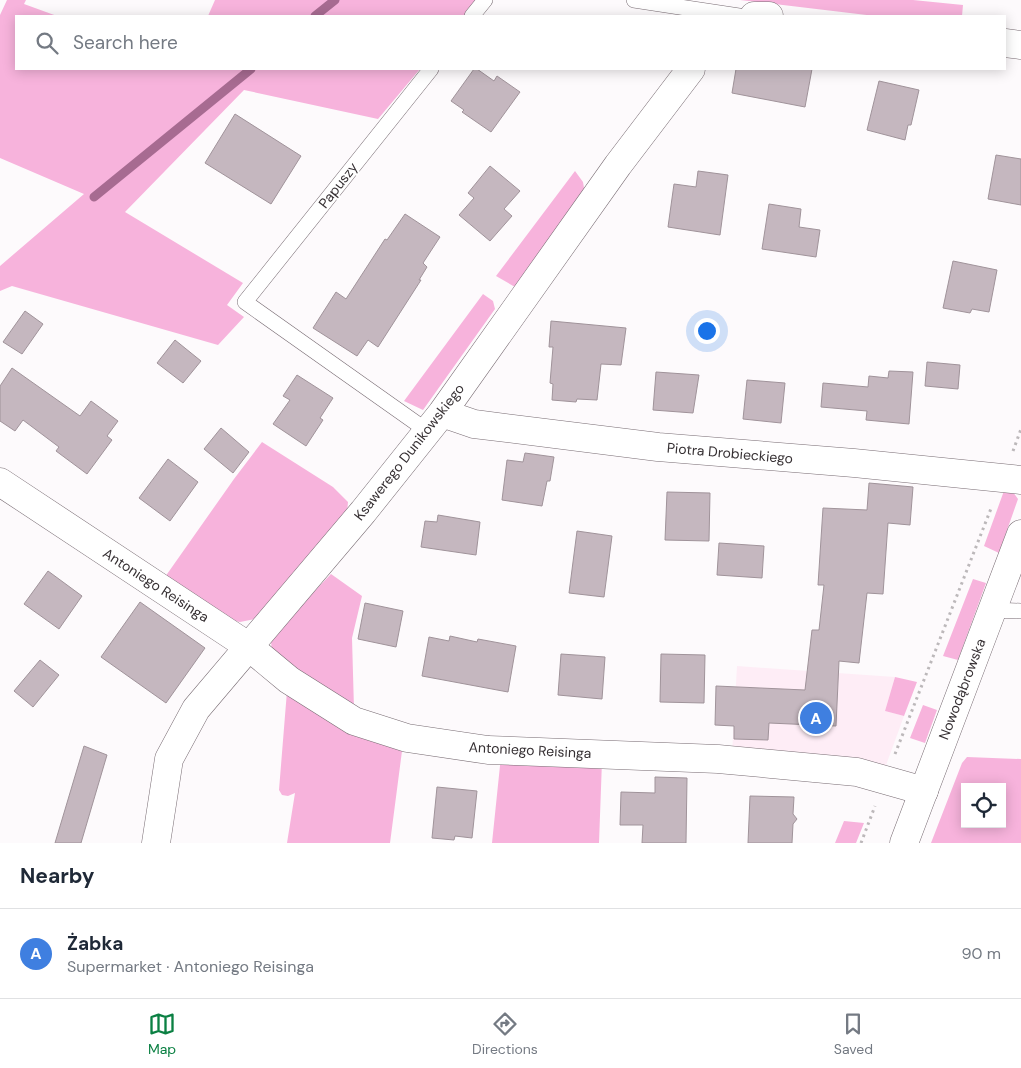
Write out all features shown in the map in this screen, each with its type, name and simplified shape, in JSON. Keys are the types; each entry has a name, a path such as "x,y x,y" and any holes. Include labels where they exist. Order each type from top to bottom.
{"street":[{"path":"1006,43 1021,45"},
{"name":"Ksawerego Dunikowskiego","path":"156,843 168,759 196,709 363,512 434,422 618,165 690,70"},
{"name":"Piotra Drobieckiego","path":"434,422 474,424 658,447 1012,478"},
{"name":"Antoniego Reisinga","path":"0,482 248,646 289,680 354,721 407,738 488,750 718,759 858,772 924,791"},
{"name":"Nowodąbrowska","path":"904,843 1021,534"}],"lane":[{"path":"473,15 485,0"},
{"path":"634,0 732,15"},
{"name":"Papuszy","path":"430,70 246,302 434,422"},
{"path":"992,610 1021,611"}],"path":[{"path":"861,843 885,780 1012,478 1021,429"}],"shaded area":[{"path":"7,0 26,0 24,4 54,15 15,15 15,70 419,70 378,119 244,90 125,212 243,283 227,305 244,317 218,345 12,286 0,291 0,266 84,194 0,158 0,15"},
{"path":"215,0 478,0 465,15 208,15"},
{"path":"740,0 913,0 963,5 962,15 867,15"},
{"path":"575,171 583,182 585,194 515,287 496,276"},
{"path":"483,294 493,301 495,309 423,410 404,401"},
{"path":"262,442 333,487 348,502 347,513 255,619 240,622 226,619 165,577"},
{"path":"1005,488 1013,492 1018,499 999,553 984,546"},
{"path":"331,574 362,596 352,638 354,709 272,653 271,641 278,629"},
{"path":"973,579 986,583 958,660 943,656"},
{"path":"737,666 895,677 885,711 904,716 885,768 732,754"},
{"path":"895,677 917,682 904,716 885,711"},
{"path":"287,691 402,751 390,843 287,843 295,793 288,796 282,795 279,790"},
{"path":"923,705 937,710 925,743 910,738"},
{"path":"501,756 602,761 599,843 492,843"},
{"path":"967,757 1021,759 1021,843 931,843 962,763"},
{"path":"844,821 864,823 856,843 835,843"}],"building":[{"path":"473,70 478,70 494,81 497,76 520,92 491,132 462,112 464,110 451,101"},
{"path":"736,70 812,70 805,107 732,93"},
{"path":"879,81 919,90 911,125 908,125 905,140 867,130"},
{"path":"235,114 301,156 271,204 205,163"},
{"path":"996,155 1021,159 1021,205 988,199"},
{"path":"490,166 520,191 504,209 512,216 490,241 459,215 474,198 468,193"},
{"path":"698,171 728,175 720,235 668,227 674,184 696,187"},
{"path":"769,204 801,209 799,227 820,230 816,257 762,249"},
{"path":"405,214 440,237 423,263 427,267 419,280 421,280 378,347 368,340 357,356 313,328 336,292 346,299 385,239 387,240"},
{"path":"953,261 997,270 989,312 972,309 970,313 943,308"},
{"path":"25,311 43,324 22,354 3,342"},
{"path":"551,321 626,328 621,365 601,364 597,400 577,399 576,402 552,400 553,384 550,383 553,347 549,347"},
{"path":"175,340 201,361 183,383 157,363"},
{"path":"927,362 960,365 958,389 925,386"},
{"path":"12,368 80,416 91,401 118,421 107,436 112,440 87,474 56,451 59,447 23,420 15,431 0,421 0,386"},
{"path":"889,371 913,372 909,424 866,420 867,411 821,407 823,383 868,387 869,376 888,378"},
{"path":"656,372 699,375 693,413 653,410"},
{"path":"297,375 333,398 320,418 323,420 306,446 273,424 290,400 283,396"},
{"path":"747,380 785,383 781,423 743,419"},
{"path":"221,428 249,452 233,473 204,449"},
{"path":"525,453 554,457 550,481 547,481 542,506 502,500 507,460 523,462"},
{"path":"168,459 198,482 170,521 139,498"},
{"path":"869,483 913,487 910,525 888,523 883,594 867,593 859,663 839,661 836,726 769,723 768,740 734,739 734,726 715,725 716,686 805,690 812,630 819,630 824,585 818,585 823,508 867,510"},
{"path":"667,492 710,493 709,541 665,540"},
{"path":"438,515 480,522 476,555 421,547 425,521 437,522"},
{"path":"577,531 612,536 604,597 569,593"},
{"path":"719,543 764,546 762,578 717,575"},
{"path":"48,571 82,596 59,629 24,604"},
{"path":"140,602 205,648 166,703 101,657"},
{"path":"365,603 403,611 396,647 358,639"},
{"path":"450,636 477,642 478,639 516,646 508,692 422,676 429,637 449,641"},
{"path":"561,654 605,657 602,699 558,695"},
{"path":"661,654 705,655 704,703 660,702"},
{"path":"40,660 59,675 33,707 14,691"},
{"path":"84,746 107,755 81,843 55,843"},
{"path":"655,777 687,778 686,843 642,843 643,825 620,825 621,792 655,793"},
{"path":"437,787 477,791 472,838 455,836 454,840 432,838"},
{"path":"750,796 794,797 793,814 797,819 793,824 792,843 748,843"}],"waterway":[{"path":"316,15 335,0"},
{"path":"94,197 250,70"}],"place":[{"name":"Żabka","path":"816,718"}]}
